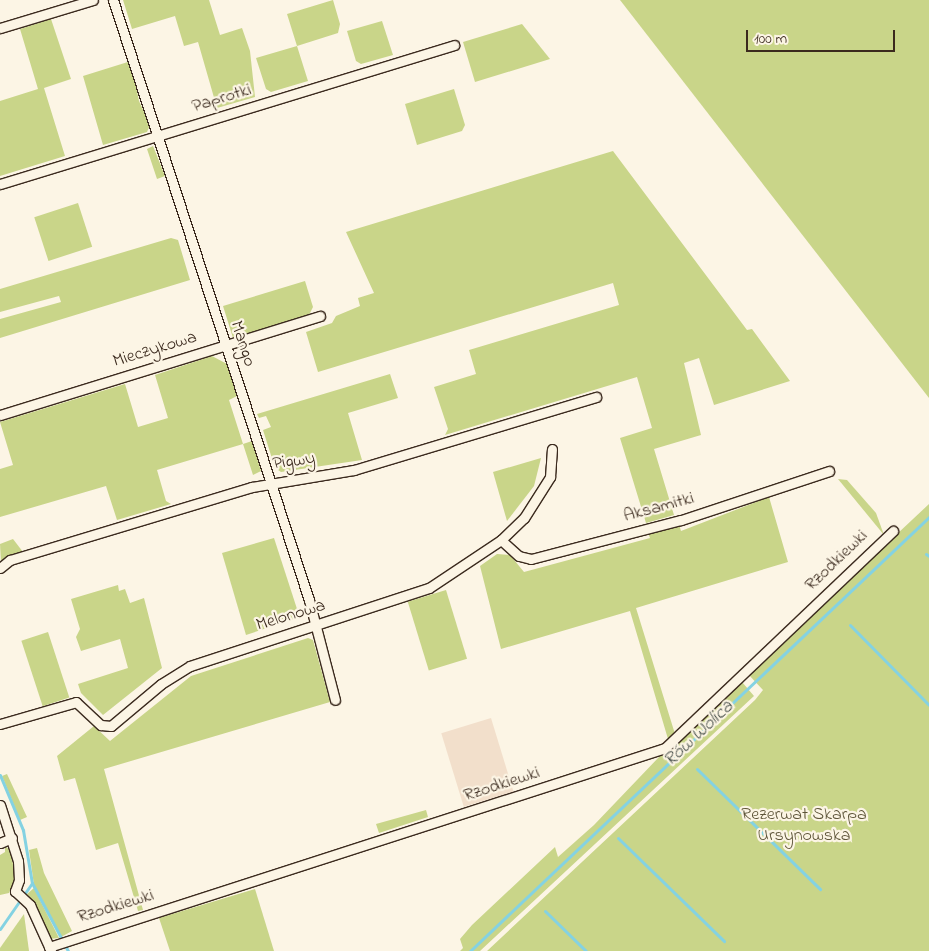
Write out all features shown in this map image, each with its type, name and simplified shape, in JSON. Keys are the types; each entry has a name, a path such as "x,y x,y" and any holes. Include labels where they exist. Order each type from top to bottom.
{"street":[{"path":"0,28 93,0"},
{"name":"Mango","path":"113,0 308,600 313,627 335,700"},
{"name":"Paprotki","path":"0,184 454,45"},
{"name":"Mieczykowa","path":"0,415 320,316"},
{"name":"Pigwy","path":"0,568 10,560 269,482 354,470 596,397"},
{"name":"Melonowa","path":"0,724 76,702 101,725 111,726 161,684 190,666 429,588 501,540 540,496 551,471 552,450"},
{"name":"Aksamitki","path":"501,540 519,556 531,559 681,520 829,471"},
{"name":"Rzodkiewki","path":"51,948 68,938 665,748 893,531"},
{"path":"0,804 20,868 15,891 28,902 51,948"},
{"path":"0,843 12,838"}],"shaded area":[{"path":"491,718 514,792 464,807 441,733"}],"green space":[{"path":"123,0 209,0 220,35 242,28 250,51 255,97 217,108 198,42 184,46 175,16 132,29"},
{"path":"333,0 340,24 338,33 297,46 287,14"},
{"path":"620,0 929,0 929,398"},
{"path":"51,19 71,79 44,88 65,156 0,176 0,101 38,89 20,29"},
{"path":"382,21 393,55 361,64 356,61 347,31"},
{"path":"522,24 550,59 475,82 463,42"},
{"path":"297,46 308,81 271,92 266,89 256,58"},
{"path":"131,61 139,101 150,125 147,132 103,145 83,76"},
{"path":"454,89 465,125 462,131 417,145 405,104"},
{"path":"153,146 165,176 157,179 147,149"},
{"path":"613,151 747,330 752,329 790,381 714,405 699,358 684,363 701,435 654,449 674,515 646,523 620,438 652,428 637,377 445,435 448,429 434,387 476,374 469,350 619,305 613,283 318,372 306,332 332,323 336,316 360,306 358,298 374,293 346,232"},
{"path":"78,203 92,247 48,261 34,217"},
{"path":"171,238 178,240 190,280 0,338 0,319 61,302 59,296 0,312 0,289"},
{"path":"305,281 313,307 308,317 243,339 233,338 223,306"},
{"path":"212,356 227,364 237,396 229,400 243,444 157,470 166,501 171,504 117,520 106,486 0,517 0,469 13,465 0,422 125,384 138,427 168,418 155,375"},
{"path":"390,374 398,398 348,413 362,460 281,472 275,468 263,430 271,427 266,416 259,418 257,414"},
{"path":"252,441 261,471 253,475 243,444"},
{"path":"541,458 534,486 507,521 493,472"},
{"path":"838,479 847,480 876,513 884,535"},
{"path":"769,497 788,562 636,608 675,734 668,739 630,611 501,649 480,566 497,554 510,555 524,572 650,538 648,533 679,524 681,531"},
{"name":"Rezerwat Skarpa Ursynowska","path":"929,504 929,951 487,951 755,700 763,690 748,674"},
{"path":"274,538 298,612 294,619 246,635 222,553"},
{"path":"13,539 23,552 1,563 0,544"},
{"path":"118,585 119,591 125,589 130,603 144,598 162,668 103,715 81,693 78,684 128,668 120,639 81,651 76,637 80,629 71,599"},
{"path":"446,590 467,659 429,671 408,602"},
{"path":"48,632 69,698 43,706 21,641"},
{"path":"308,638 313,640 330,702 104,769 143,910 138,911 118,843 96,850 75,778 64,781 57,756 94,726 110,741 191,676"},
{"path":"742,682 754,696 480,951 460,951 463,948 460,939 472,925 555,847 558,857 594,825 659,757"},
{"path":"7,774 27,817 20,820 2,776"},
{"path":"426,810 428,817 379,833 376,824"},
{"path":"5,846 11,851 15,878 9,893 0,895 0,855 5,852"},
{"path":"37,848 44,873 72,931 61,937 34,885 29,850"},
{"path":"34,888 59,938 49,939 27,894"},
{"path":"255,889 274,951 170,951 159,918"},
{"path":"24,914 29,951 0,951 0,948"}],"waterway":[{"name":"Rów Wolica","path":"470,951 929,517"},
{"path":"850,625 929,705"},
{"path":"697,769 820,889"},
{"path":"0,775 23,830 32,883 0,929"},
{"path":"618,838 724,941"},
{"name":"Rów Wolica","path":"32,883 68,951"},
{"path":"545,911 586,951"}]}
